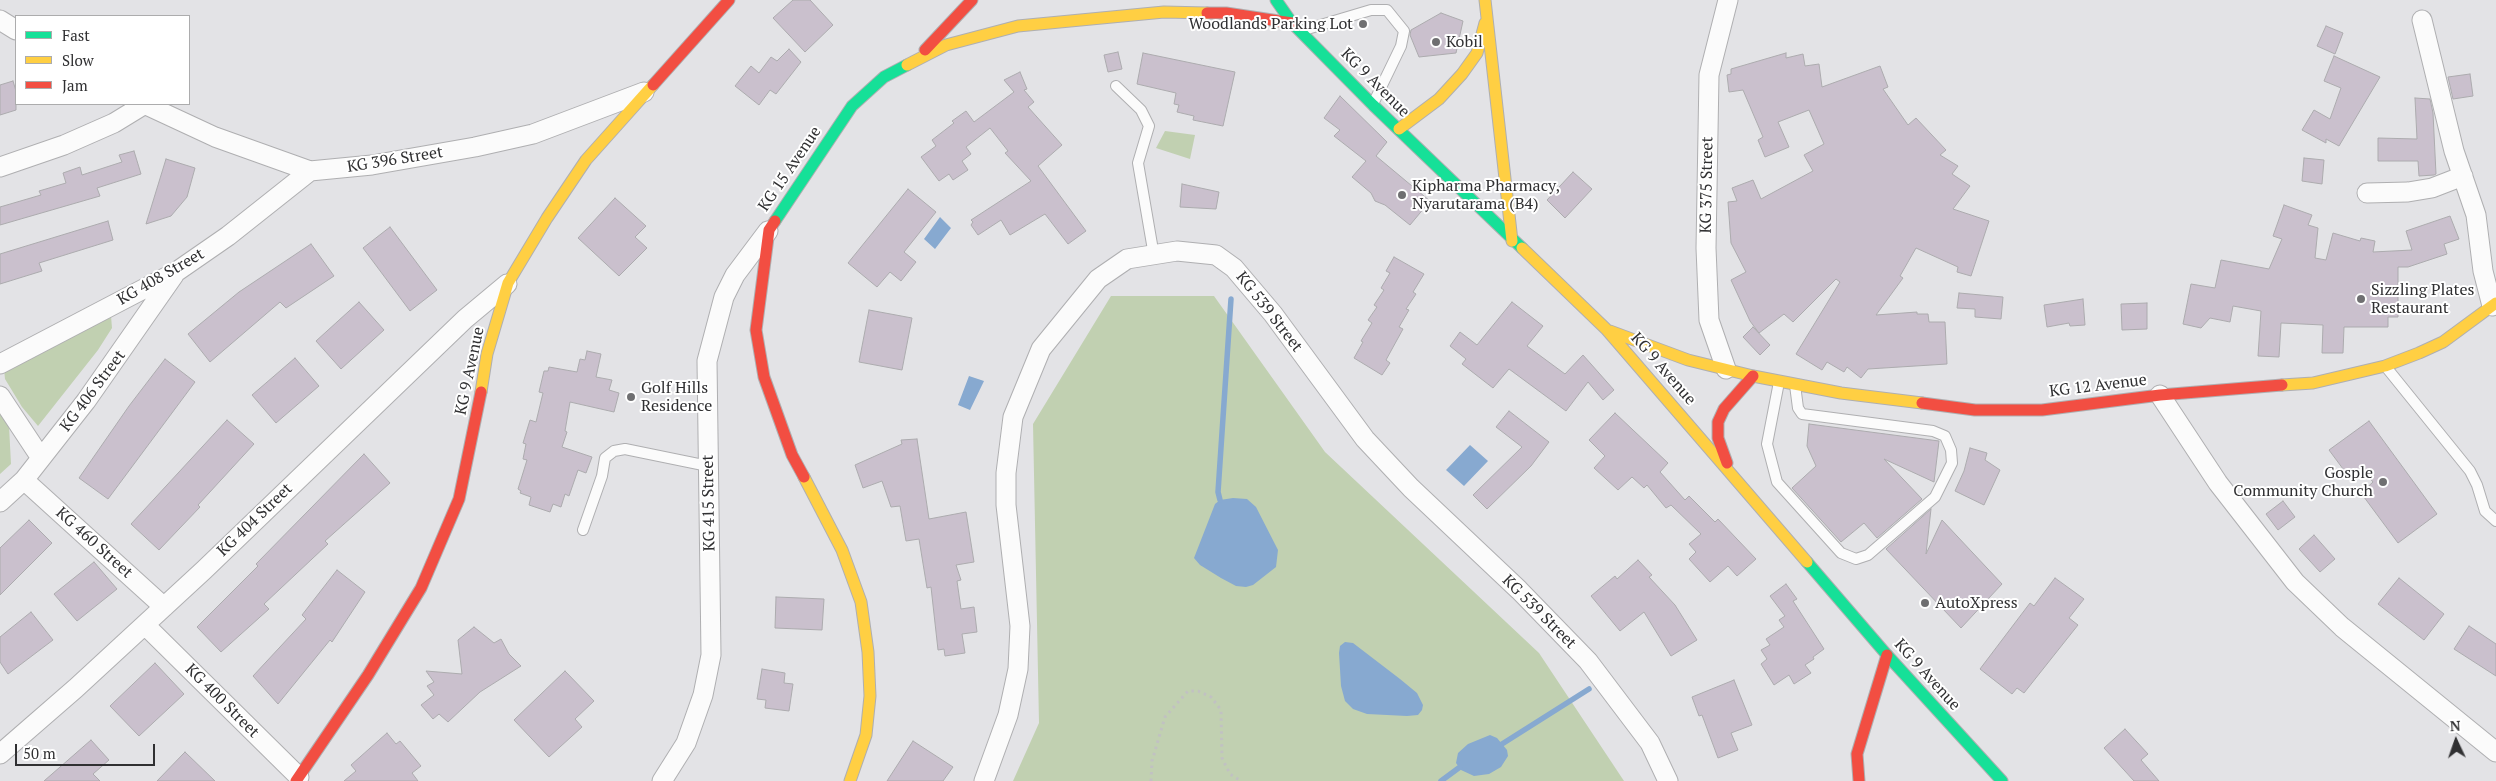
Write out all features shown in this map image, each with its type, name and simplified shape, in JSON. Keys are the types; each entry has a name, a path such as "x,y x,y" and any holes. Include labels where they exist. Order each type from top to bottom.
{"main road":[{"name":"KG 9 Avenue","path":"297,779 368,675 425,579 459,499 473,436 487,354 508,283 547,218 586,160 729,0"},
{"path":"914,60 972,0"},
{"name":"KG 9 Avenue","path":"1276,0 1297,27 1373,105 1658,381 1730,472 1887,655 2002,781"},
{"path":"1485,0 1512,241"},
{"name":"KG 15 Avenue","path":"850,781 866,735 870,696 868,652 861,602 842,550 792,455 764,377 756,330 769,230 852,106 884,77 946,44 1018,26 1164,12 1226,13 1297,27"},
{"path":"1399,129 1439,99 1462,74 1477,53 1487,14"},
{"name":"KG 12 Avenue","path":"1606,329 1688,360 1794,384 1850,394 1975,410 2042,410 2160,395 2314,383 2386,366 2444,342 2494,305"},
{"path":"1675,369 1688,360"},
{"path":"1730,472 1718,438 1718,422 1724,409 1753,376"},
{"path":"1859,781 1857,754 1887,655"}],"street":[{"name":"KG 375 Street","path":"1726,369 1709,320 1706,248 1709,75 1728,0"},
{"path":"0,20 15,29"},
{"path":"2422,20 2451,141 2476,215 2483,271 2494,305"},
{"name":"KG 396 Street","path":"146,105 215,137 310,172 372,165 475,147 533,134 649,90"},
{"path":"0,166 64,145 114,123 142,105"},
{"name":"KG 408 Street","path":"0,364 176,272 228,236 310,172"},
{"path":"2367,193 2408,192 2432,188 2462,176"},
{"name":"KG 415 Street","path":"662,781 686,743 703,696 710,655 707,361 724,297 735,275 769,230"},
{"name":"KG 539 Street","path":"984,781 1008,715 1018,669 1020,626 1006,504 1006,473 1013,417 1041,349 1098,279 1127,259 1154,256 1177,250 1216,255 1234,268 1273,314 1365,439 1411,488 1519,590 1588,662 1650,743 1668,781"},
{"name":"KG 406 Street","path":"0,502 24,480 86,401 176,272"},
{"name":"KG 404 Street","path":"0,754 145,625 465,319 508,283"},
{"path":"2160,395 2218,484 2295,582 2342,627 2496,752"},
{"path":"0,396 41,458"},
{"name":"KG 460 Street","path":"24,480 164,607"},
{"name":"KG 400 Street","path":"145,625 297,779"}],"lane":[{"path":"1297,27 1371,10 1387,10 1404,31 1401,46 1373,105"},
{"path":"1116,86 1141,110 1149,126 1138,163 1154,256"},
{"path":"2386,366 2470,471 2477,485 2485,511 2496,521"},
{"path":"1779,381 1767,444 1777,482 1841,553 1856,559 1868,555 1935,497 1952,463 1951,450 1945,436 1934,431 1802,414 1798,408 1794,384"},
{"path":"583,530 602,476 605,458 614,451 625,449 708,466"}],"path":[{"path":"1151,781 1152,760 1166,717 1188,691 1198,691 1211,697 1221,710 1222,758 1230,774 1241,781"}],"green space":[{"path":"1165,131 1195,135 1190,159 1156,148"},
{"path":"1111,296 1214,296 1325,452 1539,653 1624,781 1013,781 1039,723 1033,424"},
{"path":"111,316 112,328 98,350 38,426 22,407 5,379 3,359"},
{"path":"0,414 9,426 11,464 0,474"}],"water":[{"path":"940,217 951,228 935,249 924,239"},
{"path":"969,376 984,381 970,410 958,405"},
{"path":"1470,445 1488,461 1464,486 1446,470"},
{"path":"1233,498 1247,499 1256,507 1278,550 1276,567 1253,585 1246,587 1236,586 1221,578 1200,565 1194,558 1215,504 1220,500"},
{"path":"1345,642 1353,643 1417,693 1423,705 1418,715 1367,714 1353,709 1345,701 1341,686 1339,653 1340,646"},
{"path":"1490,735 1497,738 1507,750 1508,756 1501,767 1489,774 1474,776 1461,770 1456,763 1458,753 1468,744"}],"building":[{"path":"793,0 810,0 833,25 805,52 773,18"},
{"name":"Kobil","path":"1441,13 1463,21 1456,53 1419,57 1410,35 1411,30"},
{"path":"2326,26 2343,33 2335,54 2317,46"},
{"path":"789,49 801,62 776,94 770,90 759,105 735,86 751,66 759,73 771,57 777,61"},
{"path":"1118,52 1122,69 1108,72 1104,55"},
{"path":"1143,53 1235,72 1223,126 1193,120 1194,116 1177,112 1179,105 1174,104 1176,93 1137,84"},
{"path":"1786,53 1786,58 1803,54 1805,66 1819,64 1822,87 1880,66 1888,87 1883,89 1908,125 1916,118 1946,150 1940,155 1958,166 1952,174 1970,186 1953,209 1989,221 1971,276 1957,272 1958,267 1916,248 1900,276 1903,278 1876,315 1917,312 1917,314 1928,314 1929,322 1945,322 1947,364 1868,369 1861,378 1847,367 1844,372 1827,362 1822,370 1796,354 1840,282 1836,279 1793,322 1784,314 1759,333 1750,321 1731,280 1746,272 1731,243 1728,202 1737,201 1732,188 1753,180 1761,199 1813,171 1804,155 1824,144 1809,110 1778,122 1789,147 1765,157 1758,140 1763,137 1743,90 1729,92 1727,75 1731,74 1731,69"},
{"path":"2334,56 2380,77 2339,146 2326,139 2326,143 2302,130 2314,110 2330,119 2341,88 2324,81"},
{"path":"1020,72 1027,89 1024,90 1034,102 1028,107 1062,145 1038,166 1086,231 1068,244 1045,214 1010,235 1001,220 978,235 971,225 973,222 971,220 1031,181 1005,153 1008,151 990,128 966,147 971,154 962,161 968,170 953,180 949,174 939,181 921,157 936,146 932,140 966,111 974,122 1014,92 1004,80"},
{"path":"2470,74 2473,96 2453,99 2448,77"},
{"path":"13,81 16,110 0,115 0,85"},
{"path":"1340,96 1387,142 1376,156 1430,201 1410,225 1385,205 1375,201 1371,193 1352,177 1366,161 1334,136 1340,130 1324,118"},
{"path":"2415,98 2430,99 2433,113 2436,174 2434,175 2419,176 2418,161 2378,161 2378,138 2417,139"},
{"path":"134,151 141,174 97,188 100,196 0,225 0,207 41,195 39,191 66,183 63,173 80,167 82,175 122,162 119,155"},
{"path":"2304,158 2324,160 2322,184 2302,181"},
{"path":"166,159 195,168 187,197 171,216 146,224"},
{"path":"1573,172 1592,189 1565,218 1547,200"},
{"path":"1182,184 1219,192 1216,209 1180,207"},
{"path":"908,189 936,212 904,252 916,262 901,281 890,272 877,287 848,263"},
{"path":"615,198 646,226 635,237 647,248 619,276 578,238"},
{"path":"2284,205 2312,215 2308,225 2318,228 2315,258 2326,260 2333,233 2360,241 2361,238 2375,241 2373,252 2412,250 2406,231 2450,216 2459,239 2444,244 2447,254 2408,267 2398,267 2398,317 2388,317 2388,327 2344,327 2343,353 2322,353 2323,325 2281,323 2279,357 2258,356 2261,311 2233,306 2230,322 2210,318 2201,328 2183,324 2191,284 2215,288 2221,260 2269,269 2282,239 2273,236"},
{"path":"108,221 113,240 39,263 42,271 0,284 0,254"},
{"path":"390,227 437,290 410,311 363,248"},
{"path":"311,244 334,276 286,308 280,302 210,362 188,334 239,292"},
{"path":"1394,257 1424,274 1413,292 1416,294 1406,309 1409,310 1399,327 1403,329 1386,360 1390,363 1382,375 1354,358 1363,342 1361,341 1372,323 1368,320 1377,307 1374,305 1384,290 1381,288 1390,273 1386,271"},
{"path":"1959,293 2003,297 2001,319 1975,317 1975,309 1957,308"},
{"path":"2083,299 2085,325 2070,326 2069,323 2047,327 2044,305"},
{"path":"359,302 384,330 341,369 316,341"},
{"path":"1512,302 1543,326 1527,346 1565,374 1583,355 1614,390 1603,400 1588,382 1566,411 1509,369 1493,388 1462,364 1466,359 1450,346 1460,332 1477,345"},
{"path":"2147,303 2147,329 2122,330 2121,304"},
{"path":"869,310 912,318 902,370 859,362"},
{"path":"1753,327 1770,345 1760,355 1743,337"},
{"path":"587,351 601,354 596,377 612,380 609,390 619,393 614,412 570,402 565,431 567,432 562,447 592,457 586,473 578,470 569,496 565,494 561,507 553,504 550,512 529,505 531,497 520,493 521,491 518,489 527,460 523,459 526,444 523,443 530,420 536,422 543,393 539,392 544,371 548,371 549,367 577,372 580,359 585,360"},
{"path":"295,358 319,386 276,423 252,395"},
{"path":"165,359 195,382 108,499 79,478 129,406"},
{"path":"1509,411 1549,442 1531,466 1487,509 1473,495 1522,447 1496,427"},
{"path":"1615,413 1668,463 1660,472 1685,500 1689,496 1715,522 1718,519 1756,559 1737,576 1728,566 1710,582 1689,559 1696,552 1689,544 1701,534 1671,505 1666,508 1647,485 1644,488 1632,477 1618,490 1594,468 1605,456 1589,440"},
{"path":"227,420 254,444 198,505 200,507 159,550 131,524"},
{"name":"Gosple Community Church","path":"2369,421 2437,514 2398,543 2361,493 2373,482 2362,469 2349,477 2329,450"},
{"path":"1809,424 1939,441 1934,482 1884,459 1922,499 1877,538 1864,523 1841,542 1792,488 1816,466 1807,446"},
{"path":"917,439 929,519 966,512 974,562 956,565 961,580 957,581 961,609 974,607 977,632 962,634 965,653 945,656 944,649 938,650 931,587 927,588 919,539 906,541 900,506 891,507 882,481 863,488 855,465 902,444 901,440"},
{"path":"1970,448 1987,453 1985,460 2000,470 1984,505 1955,491 1964,471"},
{"path":"364,454 390,483 325,541 328,544 264,604 269,609 221,652 197,627 258,566 256,564"},
{"path":"2283,501 2295,517 2278,530 2266,514"},
{"path":"1931,509 1926,554 1942,520 2002,584 1961,628 1886,549"},
{"path":"29,520 52,543 0,595 0,548"},
{"path":"2314,535 2335,559 2320,572 2299,549"},
{"path":"1638,560 1652,575 1649,577 1675,605 1697,640 1671,656 1644,612 1620,631 1591,596 1615,576 1617,579"},
{"path":"94,562 117,589 77,621 54,594"},
{"path":"337,570 365,592 332,642 330,640 278,704 253,676 306,619 302,615"},
{"path":"2055,578 2084,599 2069,618 2078,625 2024,693 2017,688 2012,694 1980,669 2030,603 2034,606"},
{"path":"2399,578 2444,614 2424,640 2378,604"},
{"path":"1786,584 1797,599 1793,601 1824,649 1805,665 1811,673 1794,684 1789,675 1774,685 1761,664 1767,659 1761,650 1770,645 1766,639 1784,627 1779,620 1785,616 1770,596"},
{"path":"776,597 824,599 822,630 775,628"},
{"path":"31,612 53,640 8,674 0,662 0,637"},
{"path":"2469,626 2496,644 2496,676 2454,649"},
{"path":"474,627 494,643 501,639 509,654 521,666 480,692 448,722 439,714 433,719 421,705 434,695 427,686 434,682 426,671 462,674 458,640"},
{"path":"155,663 184,694 139,736 110,706"},
{"path":"762,669 785,673 784,683 793,684 789,711 765,708 766,700 757,699"},
{"path":"565,671 594,701 575,719 582,727 549,757 514,720"},
{"path":"1734,680 1752,725 1731,733 1738,750 1718,758 1702,715 1699,716 1692,697"},
{"path":"2125,729 2148,754 2141,760 2159,781 2134,781 2104,748"},
{"path":"387,733 396,744 400,741 421,766 412,773 418,781 344,781 356,771 351,765"},
{"path":"91,740 109,760 93,774 100,781 44,781"},
{"path":"913,741 953,767 943,781 887,781"},
{"path":"185,752 215,781 157,781"}],"waterway":[{"path":"1220,500 1218,492 1231,299"},
{"path":"1502,744 1589,689"},
{"path":"1441,781 1460,767"}],"traffic: fast":[{"path":"1276,0 1292,23 1373,105 1522,248"},
{"path":"775,221 852,106 884,77 907,65"},
{"path":"1807,562 1887,655 2002,781"}],"traffic: slow":[{"path":"1485,0 1512,241"},
{"path":"907,65 946,45 1018,26 1164,12 1207,13"},
{"path":"1399,129 1439,99 1462,74 1477,53 1485,23"},
{"path":"481,392 487,354 508,283 547,218 586,160 653,85"},
{"path":"1522,248 1606,329 1807,562"},
{"path":"2282,385 2313,383 2385,366 2419,353 2443,342 2496,303"},
{"path":"1610,331 1688,360 1753,376 1841,393 1922,403"},
{"path":"804,477 842,550 861,602 868,652 870,696 866,735 850,781"}],"traffic: jam":[{"path":"653,85 729,0"},
{"path":"925,50 972,0"},
{"path":"1207,13 1226,13 1292,23"},
{"path":"775,221 769,230 756,330 764,377 792,455 804,477"},
{"path":"1727,463 1718,438 1718,422 1724,409 1753,376"},
{"path":"1922,403 1975,410 2042,410 2160,395 2282,385"},
{"path":"296,781 368,675 421,588 459,499 481,392"},
{"path":"1859,781 1857,754 1887,655"}],"place":[{"name":"Woodlands Parking Lot","path":"1363,24"},
{"name":"Kobil","path":"1436,42"},
{"name":"Kipharma Pharmacy, Nyarutarama (B4)","path":"1402,195"},
{"name":"Sizzling Plates Restaurant","path":"2361,299"},
{"name":"Golf Hills Residence","path":"631,397"},
{"name":"Gosple Community Church","path":"2383,482"},
{"name":"AutoXpress","path":"1925,603"}]}
